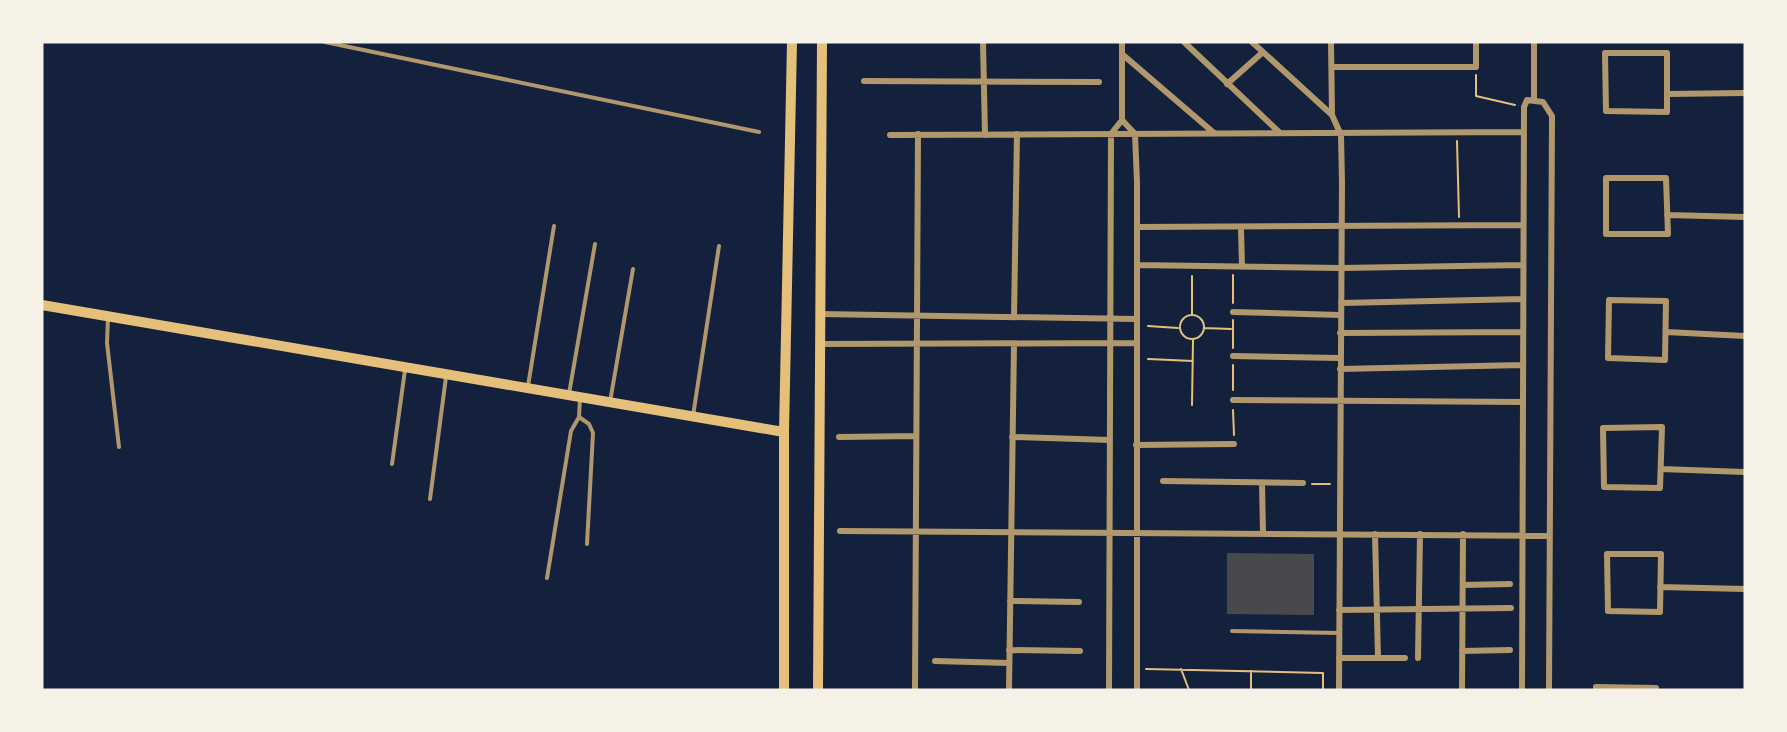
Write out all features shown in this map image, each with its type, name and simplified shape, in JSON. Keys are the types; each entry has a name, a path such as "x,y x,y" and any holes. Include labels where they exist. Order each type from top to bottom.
{"main road":[{"path":"784,690 784,432 792,42"},
{"path":"818,690 822,42"},
{"path":"42,305 784,432"}],"street":[{"path":"983,42 985,135"},
{"path":"1109,690 1111,134 1122,120 1122,42"},
{"path":"1184,42 1280,133"},
{"path":"1252,42 1332,115 1341,135 1339,690"},
{"path":"1331,42 1332,115"},
{"path":"1332,67 1476,66 1476,42"},
{"path":"1533,42 1534,99"},
{"path":"1227,84 1263,52"},
{"path":"1605,53 1667,53 1666,94 1667,112 1606,111 1605,53"},
{"path":"1122,54 1214,133"},
{"path":"864,81 1099,82"},
{"path":"1666,94 1745,93"},
{"path":"1522,690 1523,132 1524,107 1527,100 1534,99 1543,102 1552,116 1549,690"},
{"path":"1122,120 1135,134 1137,690"},
{"path":"890,135 1280,133 1341,135 1523,132"},
{"path":"915,690 918,134"},
{"path":"1014,317 1017,134"},
{"path":"1606,178 1666,178 1667,215 1668,234 1606,234 1606,178"},
{"path":"1667,215 1745,217"},
{"path":"1137,227 1523,225"},
{"path":"1241,228 1242,267"},
{"path":"1137,266 1341,268 1523,265"},
{"path":"1341,303 1523,299"},
{"path":"1609,300 1666,301 1666,332 1665,360 1608,358 1609,300"},
{"path":"1233,312 1340,315"},
{"path":"820,314 1110,318 1136,322"},
{"path":"1340,333 1523,332"},
{"path":"1666,332 1745,336"},
{"path":"820,344 1136,343"},
{"path":"1009,690 1014,344"},
{"path":"1233,356 1340,358"},
{"path":"1340,369 1523,365"},
{"path":"1233,400 1340,403 1523,402"},
{"path":"1662,427 1661,469 1660,488 1604,487 1603,428 1662,427"},
{"path":"839,437 916,436"},
{"path":"1012,437 1110,440"},
{"path":"1136,444 1234,444"},
{"path":"1661,469 1745,472"},
{"path":"1163,482 1303,483"},
{"path":"1262,483 1263,533"},
{"path":"840,531 1550,536"},
{"path":"1375,534 1378,658"},
{"path":"1418,658 1420,534"},
{"path":"1462,690 1463,534"},
{"path":"1607,554 1661,554 1660,587 1660,612 1608,611 1607,554"},
{"path":"1462,585 1510,584"},
{"path":"1660,587 1745,589"},
{"path":"1010,601 1079,602"},
{"path":"1339,610 1511,608"},
{"path":"1009,650 1080,651"},
{"path":"1462,651 1510,650"},
{"path":"1339,658 1405,658"},
{"path":"935,661 1009,663"},
{"path":"1596,690 1596,687 1656,688 1656,690"}],"lane":[{"path":"325,42 759,132"},
{"path":"528,388 554,226"},
{"path":"587,544 593,433 589,424 579,417 574,396 595,244"},
{"path":"693,416 719,246"},
{"path":"610,402 633,269"},
{"path":"108,316 107,343 119,447"},
{"path":"392,464 405,367"},
{"path":"430,499 447,373"},
{"path":"547,578 571,431 579,417"},
{"path":"1232,631 1339,633"}],"path":[{"path":"1476,66 1476,96 1524,107"},
{"path":"1457,132 1459,226"},
{"path":"1233,267 1234,444"},
{"path":"1192,271 1192,315"},
{"path":"1192,315 1200,318 1204,328 1200,337 1193,340 1185,338 1179,328 1182,320 1192,315"},
{"path":"1136,322 1179,328"},
{"path":"1204,328 1233,329"},
{"path":"1192,405 1193,340"},
{"path":"1145,359 1193,362"},
{"path":"1303,483 1340,484"},
{"path":"1143,669 1323,673 1323,690"},
{"path":"1181,669 1189,690"},
{"path":"1251,671 1251,689"},
{"path":"1234,690 1258,690"}],"building":[{"path":"1227,553 1314,554 1314,615 1227,614"}]}
